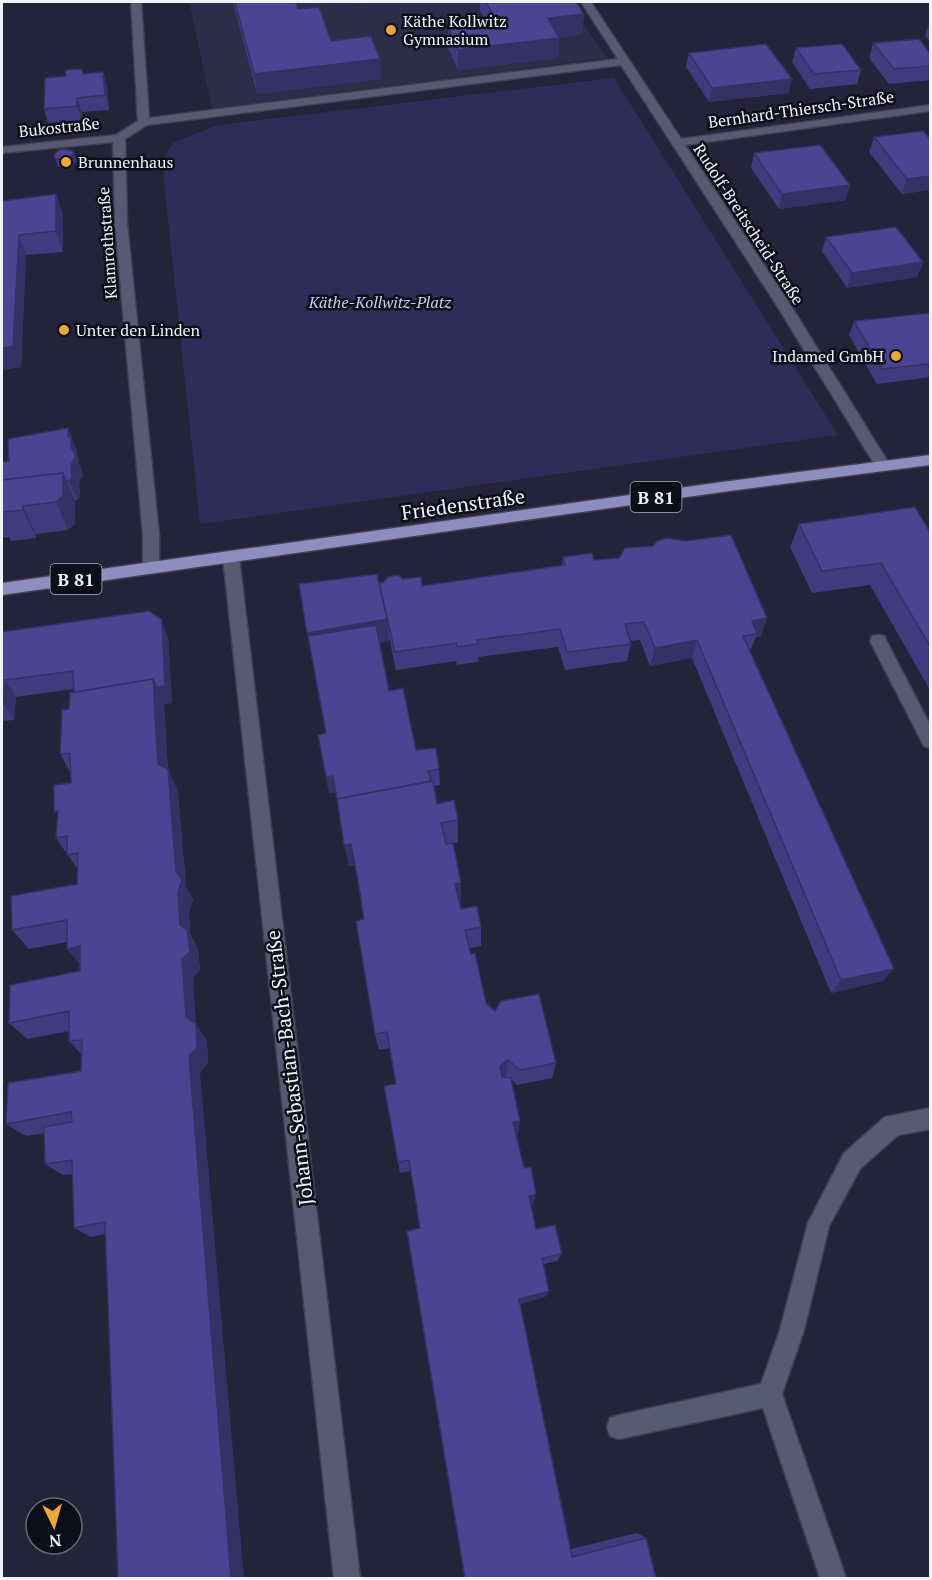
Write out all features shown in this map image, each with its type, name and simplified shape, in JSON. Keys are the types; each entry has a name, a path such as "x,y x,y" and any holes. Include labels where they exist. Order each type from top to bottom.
{"main road":[{"name":"Friedenstraße","path":"2,589 930,460"}],"street":[{"path":"136,2 144,123"},
{"name":"Rudolf-Breitscheid-Straße","path":"586,2 786,309 883,466"},
{"path":"119,138 144,123 624,61"},
{"name":"Bernhard-Thiersch-Straße","path":"676,143 930,108"},
{"name":"Bukostraße","path":"2,150 119,138"},
{"name":"Klamrothstraße","path":"119,138 121,223 151,535 151,568"},
{"name":"Johann-Sebastian-Bach-Straße","path":"231,557 347,1578"},
{"path":"878,641 930,741"},
{"path":"833,1578 770,1394 792,1330 819,1223 852,1161 893,1125 930,1119"},
{"path":"619,1427 770,1394"}],"shaded area":[{"name":"Käthe Kollwitz Gymnasium","path":"189,2 569,2 607,58 212,109"}],"green space":[{"name":"Käthe-Kollwitz-Platz","path":"614,78 838,435 200,524 162,161 173,143 218,125"}],"building":[{"path":"235,2 296,2 298,9 319,7 331,41 371,36 380,59 254,74"},
{"path":"486,2 576,2 584,14 548,18 559,38 458,50 448,28 497,22"},
{"path":"919,39 930,53 930,66 894,69 873,43"},
{"path":"766,44 792,79 712,88 689,53"},
{"path":"842,44 861,70 814,74 796,48"},
{"path":"82,69 83,74 103,72 105,95 77,98 77,106 44,109 45,78 66,76 65,70"},
{"path":"923,131 930,139 930,176 907,179 874,137"},
{"path":"820,145 850,185 782,194 754,153"},
{"path":"61,149 71,150 74,153 68,160 55,159 54,154"},
{"path":"56,194 56,231 19,235 13,346 2,348 2,201"},
{"path":"896,227 923,262 852,273 826,237"},
{"name":"Indamed GmbH","path":"930,313 930,364 882,369 854,321"},
{"path":"68,428 68,437 71,437 71,447 76,456 71,465 72,478 69,481 66,481 63,473 2,480 2,462 9,461 8,439"},
{"path":"63,473 63,496 56,502 23,506 23,510 2,512 2,480"},
{"path":"915,507 930,532 930,646 881,563 822,571 799,524"},
{"path":"731,535 767,618 752,621 757,634 743,636 894,969 841,980 697,640 655,648 644,622 625,624 631,644 567,652 560,629 477,640 478,644 457,647 456,643 395,652 379,583 384,582 388,577 398,575 403,579 421,577 422,586 565,565 563,557 592,553 594,560 619,558 625,548 653,546 657,541 667,538 686,541"},
{"path":"377,574 387,619 307,633 299,584"},
{"path":"149,611 162,620 165,686 157,687 153,679 74,693 73,671 5,680 2,703 2,632"},
{"path":"376,625 389,691 403,688 416,750 436,748 439,769 428,771 431,781 337,799 333,776 326,777 318,735 326,733 308,636"},
{"path":"153,679 158,764 168,769 176,872 182,879 178,892 180,925 187,930 190,952 182,959 186,1017 196,1024 197,1047 189,1056 231,1578 118,1578 105,1222 74,1228 72,1160 45,1164 44,1127 72,1122 71,1112 6,1124 8,1083 81,1071 82,1040 69,1041 69,1011 9,1023 10,985 80,971 80,946 67,949 67,920 12,930 11,896 77,884 78,853 67,855 67,836 56,838 58,811 54,812 54,785 71,783 70,753 60,754 62,710 69,709 70,693"},
{"path":"433,781 437,804 454,800 458,820 441,823 446,844 453,843 461,883 455,884 461,909 477,906 481,927 465,930 471,954 475,953 486,1003 495,1011 501,1001 539,994 556,1063 520,1070 508,1060 500,1066 502,1077 511,1078 520,1121 513,1122 524,1168 531,1167 536,1194 529,1196 536,1229 555,1225 562,1254 542,1258 549,1291 519,1299 572,1557 646,1538 656,1578 465,1578 407,1231 420,1228 409,1160 398,1162 384,1086 396,1084 387,1032 375,1034 356,921 364,919 358,881 351,844 344,845 337,799"}],"place":[{"name":"Käthe Kollwitz Gymnasium","path":"391,30"},
{"name":"Brunnenhaus","path":"66,162"},
{"name":"Unter den Linden","path":"64,330"},
{"name":"Indamed GmbH","path":"896,356"}]}
